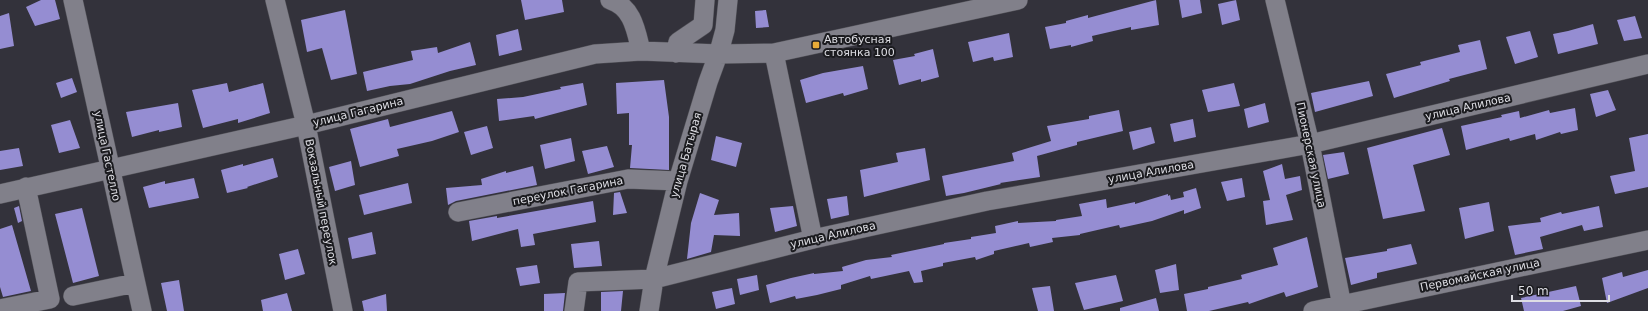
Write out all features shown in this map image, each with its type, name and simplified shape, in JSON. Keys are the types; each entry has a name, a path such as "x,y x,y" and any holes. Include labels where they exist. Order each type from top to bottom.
{"street":[{"name":"улица Гастелло","path":"73,0 142,311"},
{"name":"Вокзальный переулок","path":"275,0 306,125 344,311"},
{"path":"610,0 627,10 633,20 641,51"},
{"path":"676,53 678,42 703,25 706,0"},
{"name":"улица Батырая","path":"649,311 654,279 678,181 708,82 719,54 725,30 728,0"},
{"name":"улица Гагарина","path":"0,194 306,125 595,54 641,51 719,54 774,53 1018,0"},
{"name":"Пионерская улица","path":"1275,0 1310,144 1342,308"},
{"path":"774,53 813,240"},
{"name":"улица Алилова","path":"574,311 578,282 654,279 813,240 986,201 1310,144 1648,64"},
{"name":"переулок Гагарина","path":"458,212 628,179 678,181"},
{"path":"0,309 50,299 26,187"},
{"name":"Первомайская улица","path":"1313,311 1342,308 1648,240"},
{"path":"73,296 135,283"}],"building":[{"path":"41,0 55,0 60,19 35,26 26,7"},
{"path":"521,0 562,0 564,12 525,20"},
{"path":"1156,0 1159,25 1131,30 1131,27 1092,36 1093,41 1071,47 1071,45 1050,49 1045,27 1066,23 1066,21 1088,15 1088,18"},
{"path":"1179,0 1200,0 1202,13 1182,18"},
{"path":"1236,0 1240,20 1222,25 1218,4"},
{"path":"345,10 357,74 331,80 322,48 307,52 301,20"},
{"path":"766,10 769,27 756,28 755,11"},
{"path":"9,13 14,46 0,49 0,16"},
{"path":"1635,16 1642,38 1624,41 1617,20"},
{"path":"1593,24 1598,44 1558,54 1553,34"},
{"path":"518,29 522,50 499,56 496,35"},
{"path":"1530,31 1538,57 1515,64 1506,37"},
{"path":"1009,33 1013,57 994,61 993,57 973,62 968,42"},
{"path":"1480,40 1487,69 1449,79 1450,81 1394,98 1386,74 1421,65 1420,62 1460,52 1458,45"},
{"path":"470,42 476,65 450,71 410,84 390,86 367,91 363,72 413,60 411,51 437,47 438,53"},
{"path":"933,49 939,77 921,82 921,79 899,85 893,60 915,56 914,54"},
{"path":"863,66 868,89 844,96 843,93 806,103 800,80 823,73"},
{"path":"72,78 77,92 61,98 56,83"},
{"path":"664,80 669,117 669,170 630,168 632,145 629,145 629,113 617,114 616,83"},
{"path":"1369,81 1373,96 1315,112 1311,93"},
{"path":"227,83 229,92 263,83 270,113 238,123 238,119 203,128 192,90"},
{"path":"583,83 587,105 535,119 534,116 499,121 497,99 523,97 561,89 560,87"},
{"path":"1234,83 1240,106 1208,112 1202,90"},
{"path":"1608,90 1616,110 1596,117 1590,94"},
{"path":"178,103 182,127 159,132 159,130 132,137 126,112"},
{"path":"1265,103 1269,122 1248,128 1244,109"},
{"path":"1575,108 1578,130 1561,134 1560,132 1536,140 1535,134 1510,141 1509,138 1466,150 1461,126 1502,117 1501,115 1519,111 1520,118 1549,110 1550,113"},
{"path":"1119,110 1123,131 1077,142 1077,145 1037,156 1040,177 1000,183 1001,184 946,196 942,176 1014,161 1012,153 1051,141 1047,126 1089,119 1089,116"},
{"path":"452,111 459,132 432,141 397,149 399,156 360,167 350,129 388,119 390,127"},
{"path":"1193,119 1196,137 1174,142 1170,124"},
{"path":"70,120 80,148 59,153 51,125"},
{"path":"487,126 493,148 471,155 464,132"},
{"path":"1151,127 1155,143 1133,150 1129,132"},
{"path":"1442,128 1450,155 1413,165 1425,211 1383,219 1367,148"},
{"path":"1648,134 1648,187 1615,194 1610,176 1635,171 1629,138"},
{"path":"716,136 742,143 736,167 711,160"},
{"path":"571,138 575,161 545,169 540,145"},
{"path":"607,146 614,167 588,174 582,151"},
{"path":"19,148 23,166 0,170 0,151"},
{"path":"925,148 930,180 864,197 860,170 898,162 896,153"},
{"path":"1344,152 1349,174 1328,179 1323,155"},
{"path":"273,158 278,177 247,187 248,188 227,193 221,170"},
{"path":"351,161 355,185 335,191 329,167"},
{"path":"1282,164 1285,179 1300,176 1302,190 1286,195 1293,220 1266,225 1263,201 1270,200 1263,171"},
{"path":"533,166 537,185 456,201 448,205 446,188 482,185 481,179 506,171 506,173"},
{"path":"194,178 199,198 149,208 143,187 165,181 165,184"},
{"path":"1242,178 1245,197 1227,201 1221,182"},
{"path":"408,183 412,203 364,215 359,195"},
{"path":"1196,188 1201,208 1184,214 1184,210 1152,221 1120,228 1119,225 1080,235 1052,238 1053,242 1030,247 1029,243 994,251 994,254 976,260 975,257 943,263 943,266 921,271 923,282 914,283 909,271 871,279 870,276 841,285 841,289 796,299 795,296 770,303 766,285 791,278 814,273 843,271 842,267 866,260 892,257 891,255 944,243 971,239 971,237 996,233 995,226 1018,221 1018,223 1056,221 1082,216 1079,204 1106,199 1107,208 1135,202 1135,204 1168,194 1168,196 1170,195 1171,200 1184,197 1183,192"},
{"path":"620,192 627,213 613,215 614,193"},
{"path":"700,193 719,200 714,215 739,213 740,236 714,235 711,252 687,259 691,223"},
{"path":"847,196 849,215 831,219 827,199"},
{"path":"593,201 596,222 533,234 535,245 521,247 518,229 472,241 469,221 497,216 497,218"},
{"path":"1489,202 1494,231 1465,239 1459,208"},
{"path":"19,206 22,221 18,223 14,208"},
{"path":"793,206 797,226 775,232 770,208"},
{"path":"1599,206 1603,227 1584,231 1582,225 1540,237 1543,249 1515,255 1508,226 1541,222 1540,218 1561,212 1562,214"},
{"path":"82,208 99,276 73,283 55,214"},
{"path":"12,225 31,291 3,297 0,287 0,229"},
{"path":"372,232 376,254 352,259 348,238"},
{"path":"1307,237 1318,287 1286,297 1284,292 1249,304 1248,302 1209,311 1187,311 1184,294 1242,279 1241,275 1278,265 1273,248"},
{"path":"599,241 602,266 574,268 571,244"},
{"path":"1411,244 1417,264 1377,273 1377,278 1351,285 1345,258 1387,251 1387,249"},
{"path":"298,249 305,274 285,280 279,254"},
{"path":"1176,264 1179,290 1160,293 1155,270"},
{"path":"537,265 540,283 520,286 516,268"},
{"path":"1648,270 1648,288 1607,303 1602,278 1622,272 1623,277"},
{"path":"757,275 759,290 740,295 737,279"},
{"path":"1116,275 1123,301 1084,310 1075,283"},
{"path":"179,280 184,311 167,311 161,283"},
{"path":"1050,286 1054,311 1038,311 1032,288"},
{"path":"1576,286 1581,306 1563,311 1524,311 1521,298"},
{"path":"732,288 735,304 716,309 712,292"},
{"path":"623,291 621,311 601,311 601,292"},
{"path":"287,293 292,311 263,311 261,300"},
{"path":"565,293 563,311 544,311 544,294"},
{"path":"386,294 387,311 364,311 362,301"},
{"path":"1156,298 1159,311 1120,311 1120,308"}],"place":[{"name":"Автобусная стоянка 100","path":"816,45"}]}
